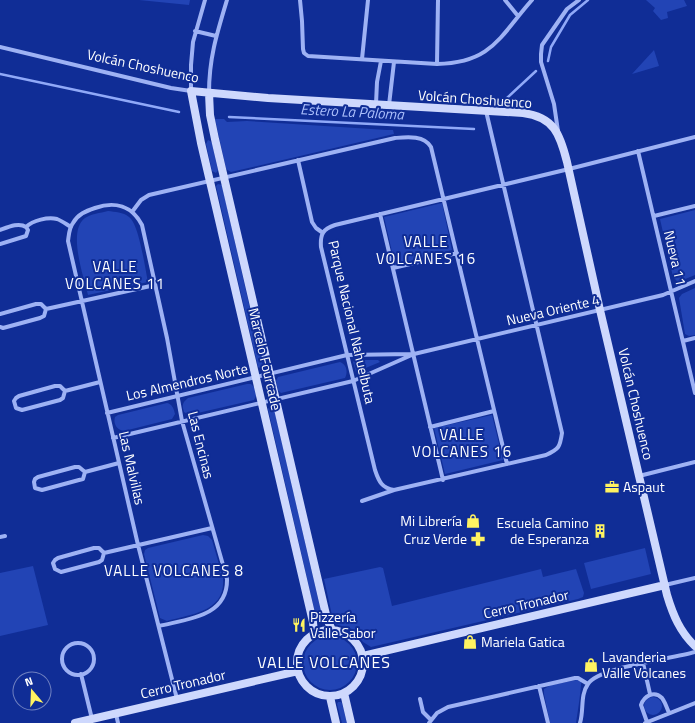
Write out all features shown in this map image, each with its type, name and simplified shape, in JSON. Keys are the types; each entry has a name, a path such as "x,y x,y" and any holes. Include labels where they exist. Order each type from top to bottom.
{"street":[{"path":"191,91 191,65 195,32 204,0"},
{"path":"209,93 210,63 216,36 227,0"},
{"path":"300,0 304,53 308,56 437,64 455,64 469,60 495,45 532,0"},
{"path":"362,59 368,0"},
{"path":"437,64 438,0"},
{"path":"506,0 518,16"},
{"path":"558,133 554,104 541,62 542,45 567,9 579,0"},
{"path":"195,32 216,36"},
{"name":"Volcán Choshuenco","path":"0,47 171,88 191,91 389,106 523,113 536,116 551,124 558,133 563,144 600,310 665,585 676,620 688,639 695,646"},
{"path":"376,105 377,82 381,61"},
{"path":"389,106 394,62"},
{"name":"Marcelo Fourcade","path":"191,91 210,180 313,622 314,634"},
{"name":"Marcelo Fourcade","path":"209,93 210,115 224,177 327,619 332,630"},
{"path":"362,501 394,490 443,480 546,455 555,451 560,446 562,433 486,111"},
{"path":"0,230 19,225 26,226 34,222 50,218 57,219 71,227 78,216 86,211 98,207 110,204 118,205 125,207 132,212 146,196 395,138 409,137 421,139 428,143 431,147 507,464"},
{"name":"Parque Nacional Nahuelbuta","path":"394,490 385,488 378,479 321,247 320,239 323,233 328,228 336,225 695,137"},
{"name":"Nueva 11","path":"638,151 695,393"},
{"path":"298,160 312,222 316,228 323,233"},
{"path":"654,216 695,206"},
{"name":"Las Encinas","path":"132,212 138,217 142,225 182,421 227,579 224,598 216,607 204,614 159,626"},
{"path":"380,214 443,480"},
{"path":"0,244 26,236 28,230 26,226"},
{"name":"Las Malvillas","path":"71,227 68,241 138,545 177,699"},
{"path":"393,268 457,252"},
{"name":"Nueva Oriente 4","path":"414,354 663,295 695,281"},
{"path":"46,309 155,285"},
{"path":"0,314 36,304 41,304 46,309"},
{"path":"0,327 3,328 40,318 44,316 46,309"},
{"path":"683,341 695,338"},
{"path":"113,438 353,381 414,354"},
{"name":"Los Almendros Norte","path":"107,413 347,355 414,354"},
{"path":"65,391 100,382"},
{"path":"55,386 60,386 65,391 63,398 60,400 22,410 16,408 14,405 16,398 19,396 55,386"},
{"path":"430,427 494,411"},
{"path":"639,476 695,462"},
{"path":"85,472 119,463"},
{"path":"75,467 80,467 85,472 83,478 79,480 42,490 34,486 35,479 38,477 75,467"},
{"path":"104,553 212,528"},
{"path":"94,548 99,548 104,553 102,560 99,562 61,572 53,567 55,560 58,558 94,548"},
{"name":"Cerro Tronador","path":"363,656 695,578"},
{"path":"323,630 332,630 339,631 352,637 357,643 363,656 363,671 356,684 344,693 322,696 309,689 300,678 297,656 303,643 314,634 323,630"},
{"path":"76,643 85,645 89,648 93,656 92,666 89,670 81,674 72,674 62,664 64,650 76,643"},
{"path":"580,723 584,693 588,684 593,679 602,674 695,652"},
{"path":"643,664 650,694"},
{"name":"Cerro Tronador","path":"75,723 298,671"},
{"path":"81,674 92,719"},
{"path":"420,700 423,712 430,721 437,713 448,707 575,678 578,678 588,684"},
{"path":"540,686 548,723"},
{"path":"344,693 351,723"},
{"path":"669,713 662,698 656,695 650,694 644,699 641,705 645,722 669,713 695,703"},
{"path":"330,696 336,723"},
{"path":"116,714 118,723"}],"shaded area":[{"path":"139,0 190,0 189,5"},
{"path":"646,0 684,0 687,6 667,12 668,18 661,20 653,11 655,8"},
{"path":"654,50 659,66 632,74"},
{"path":"215,119 224,119 227,122 247,121 393,130 394,134 231,172 226,169"},
{"path":"208,140 212,143 218,170 216,173 212,171 206,144"},
{"path":"218,184 222,185 263,366 262,369 258,367 216,186"},
{"path":"442,203 452,250 395,265 384,217"},
{"path":"695,210 695,275 678,282 673,277 660,219"},
{"path":"108,211 124,214 133,221 139,237 148,282 88,295 78,255 77,233 80,224 85,218"},
{"path":"695,288 695,335 689,336 685,334 679,298 682,294"},
{"path":"355,360 378,360 380,362 356,372 353,362"},
{"path":"340,362 346,369 345,378 281,393 278,390 276,381 278,377"},
{"path":"251,384 256,389 256,396 254,400 189,415 184,412 183,404 188,398"},
{"path":"167,403 174,410 175,414 172,419 124,431 119,429 115,424 115,417 118,415"},
{"path":"270,406 274,408 323,620 321,623 318,623 317,621 312,600 268,409"},
{"path":"492,415 503,460 445,474 434,428"},
{"path":"203,535 208,536 212,540 223,578 219,598 213,605 205,610 167,621 160,618 144,554 145,550"},
{"path":"645,548 651,574 591,589 584,563"},
{"path":"33,566 48,625 0,636 0,573"},
{"path":"380,567 383,568 392,606 541,569 543,577 576,569 584,593 583,597 578,599 371,647 363,642 352,629 335,624 324,579"},
{"path":"330,636 340,638 349,644 355,653 357,663 355,673 349,682 340,688 330,690 320,688 311,682 305,673 303,663 305,653 311,644 320,638"},
{"path":"577,680 581,681 581,683 576,723 550,723 544,689 551,685"},
{"path":"649,697 657,697 662,702 660,713 657,715 649,715 644,710 644,702"},
{"path":"338,702 342,703 347,723 342,723 337,704"}],"waterway":[{"path":"548,61 551,47 570,15 588,0"},
{"name":"Estero La Paloma","path":"507,98 536,71"},
{"name":"Estero La Paloma","path":"0,74 179,112"},
{"name":"Estero La Paloma","path":"229,117 474,129"}],"place":[{"name":"Aspaut","path":"612,487"},
{"name":"Mi Librería","path":"473,521"},
{"name":"Escuela Camino de Esperanza","path":"600,531"},
{"name":"Cruz Verde","path":"478,539"},
{"name":"Pizzería Valle Sabor","path":"299,625"},
{"name":"Mariela Gatica","path":"470,642"},
{"name":"Lavanderia Valle Volcanes","path":"591,665"}],"district":[{"name":"VALLE VOLCANES 16","path":"426,250"},
{"name":"VALLE VOLCANES 11","path":"115,276"},
{"name":"VALLE VOLCANES 16","path":"462,444"},
{"name":"VALLE VOLCANES 8","path":"174,571"},
{"name":"VALLE VOLCANES","path":"324,662"}]}
